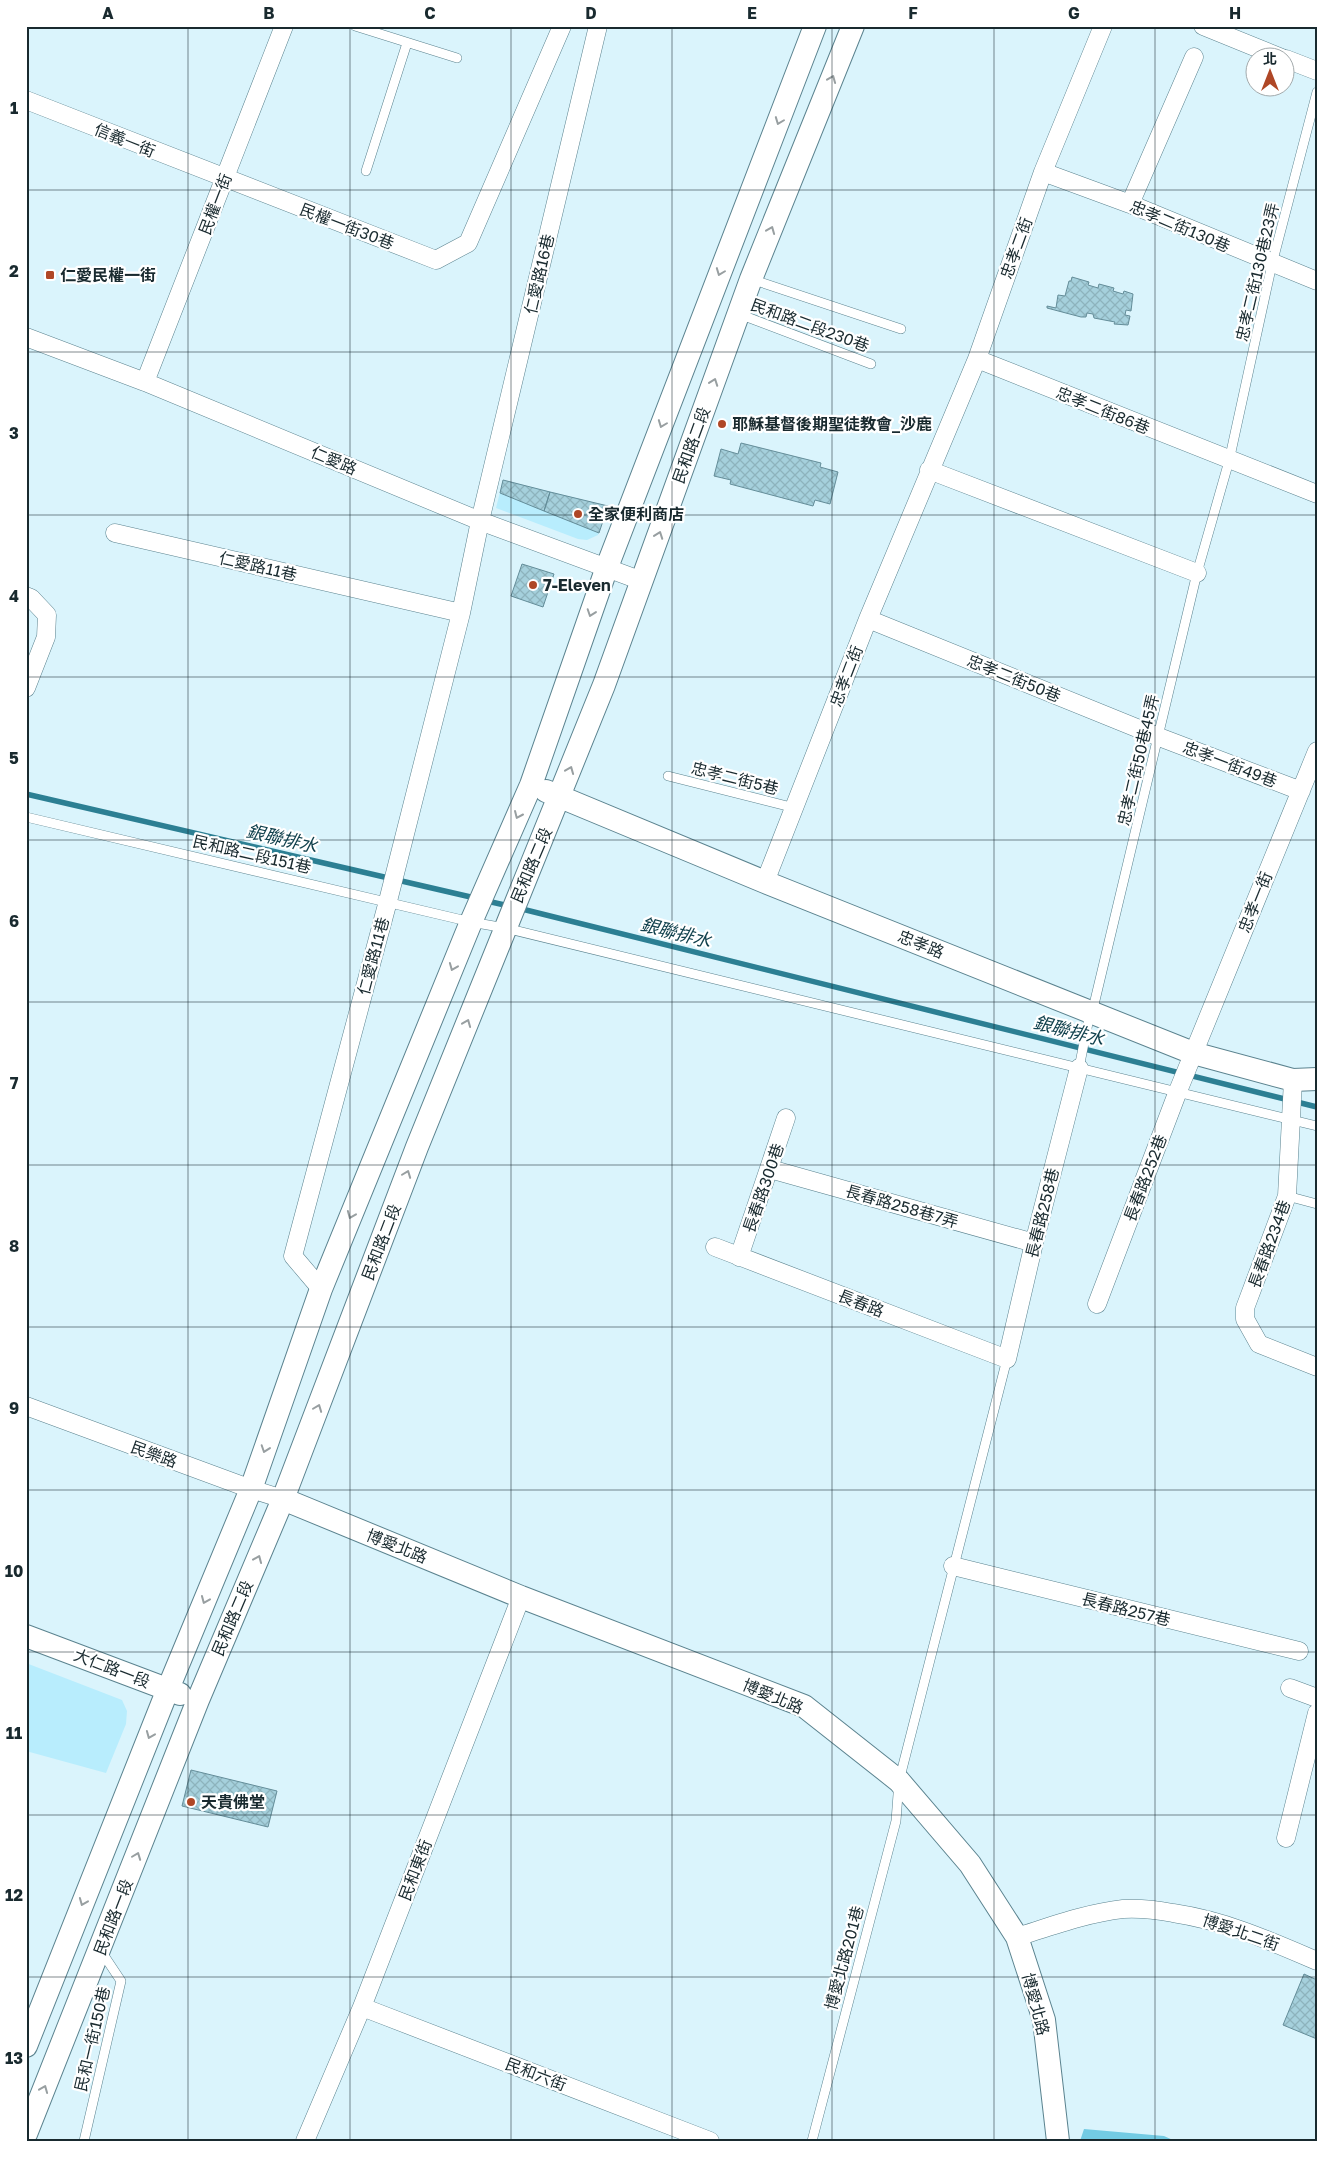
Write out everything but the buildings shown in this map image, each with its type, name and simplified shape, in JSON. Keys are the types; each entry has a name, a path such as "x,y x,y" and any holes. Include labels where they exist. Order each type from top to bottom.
{"street":[{"name":"民權一街","path":"145,382 284,26"},
{"name":"民權一街30巷","path":"224,179 436,260 468,243 562,26"},
{"name":"仁愛路16巷","path":"480,521 598,26"},
{"name":"民和路二段","path":"168,1689 251,1489 321,1289 471,922 531,785 607,567 815,26"},
{"name":"民和路二段","path":"198,1700 283,1499 418,1148 604,685 751,279 853,26"},
{"name":"忠孝二街","path":"765,882 868,619 976,359 1043,172 1103,26"},
{"path":"1203,26 1259,48"},
{"path":"1130,204 1194,57"},
{"path":"1296,63 1317,71"},
{"name":"信義一街","path":"26,100 224,179"},
{"name":"忠孝二街130巷","path":"1043,172 1130,204 1317,281"},
{"name":"仁愛路","path":"26,337 145,382 480,521 642,581"},
{"name":"忠孝二街86巷","path":"976,359 1317,494"},
{"path":"929,470 1197,573"},
{"name":"仁愛路11巷","path":"321,1289 293,1256 388,901 461,613 480,521"},
{"name":"仁愛路11巷","path":"115,533 461,613"},
{"path":"26,596 47,616 46,637 26,688"},
{"name":"忠孝二街50巷","path":"868,619 1159,737"},
{"name":"忠孝一街49巷","path":"1159,737 1301,791"},
{"name":"忠孝一街","path":"1193,1053 1317,751"},
{"name":"忠孝路","path":"531,785 765,882 1193,1053 1293,1080 1317,1079"},
{"name":"長春路252巷","path":"1097,1304 1193,1053"},
{"name":"長春路258巷","path":"1007,1359 1034,1243 1079,1068"},
{"name":"長春路234巷","path":"1293,1080 1287,1196 1245,1308 1245,1319 1259,1344 1317,1367"},
{"name":"長春路300巷","path":"739,1256 786,1118"},
{"path":"386,1132 418,1148"},
{"name":"長春路258巷7弄","path":"770,1169 1034,1243"},
{"name":"長春路","path":"714,1247 1007,1359"},
{"name":"民樂路","path":"26,1406 283,1499"},
{"name":"博愛北路","path":"283,1499 521,1597 804,1706 900,1781 970,1864 1017,1938 1044,2020 1058,2141"},
{"name":"長春路257巷","path":"953,1566 1298,1651"},
{"name":"民和東街","path":"305,2141 362,2007 521,1597"},
{"name":"大仁路一段","path":"26,1636 198,1700"},
{"path":"1290,1688 1317,1698"},
{"name":"民和路一段","path":"26,2046 168,1689"},
{"name":"民和路一段","path":"26,2134 198,1700"},
{"path":"1286,1838 1317,1713"},
{"name":"博愛北二街","path":"1017,1938 1090,1914 1126,1909 1157,1910 1206,1918 1246,1931 1317,1961"},
{"name":"民和六街","path":"362,2007 710,2141"}],"lane":[{"path":"355,26 457,58"},
{"path":"366,171 407,43"},
{"name":"忠孝二街130巷23弄","path":"1229,460 1272,264 1317,92"},
{"path":"751,279 901,329"},
{"name":"民和路二段230巷","path":"738,314 871,364"},
{"name":"忠孝二街50巷45弄","path":"1079,1068 1088,1023 1159,737 1197,573 1229,460"},
{"name":"忠孝二街5巷","path":"668,776 795,808"},
{"name":"民和路二段151巷","path":"26,818 388,901 471,922 505,928 1317,1126"},
{"path":"1287,1196 1317,1204"},
{"path":"900,1781 1007,1359"},
{"name":"博愛北路201巷","path":"812,2141 896,1821 900,1781"},
{"name":"民和一街150巷","path":"84,2141 121,1981 100,1950"}],"shaded area":[{"path":"503,480 608,506 598,535 587,540 578,539 496,508"},
{"path":"26,1663 122,1700 127,1711 126,1724 106,1773 26,1751"},
{"path":"1084,2129 1164,2136 1175,2141 1080,2141"}],"waterway":[{"name":"銀聯排水","path":"26,794 475,898"},
{"name":"銀聯排水","path":"487,901 509,906"},
{"name":"銀聯排水","path":"518,908 1317,1107"}],"place":[{"name":"仁愛民權一街","path":"50,275"},
{"name":"耶穌基督後期聖徒教會_沙鹿","path":"722,424"},
{"name":"全家便利商店","path":"578,514"},
{"name":"7-Eleven","path":"533,585"},
{"name":"天貴佛堂","path":"191,1802"}]}
